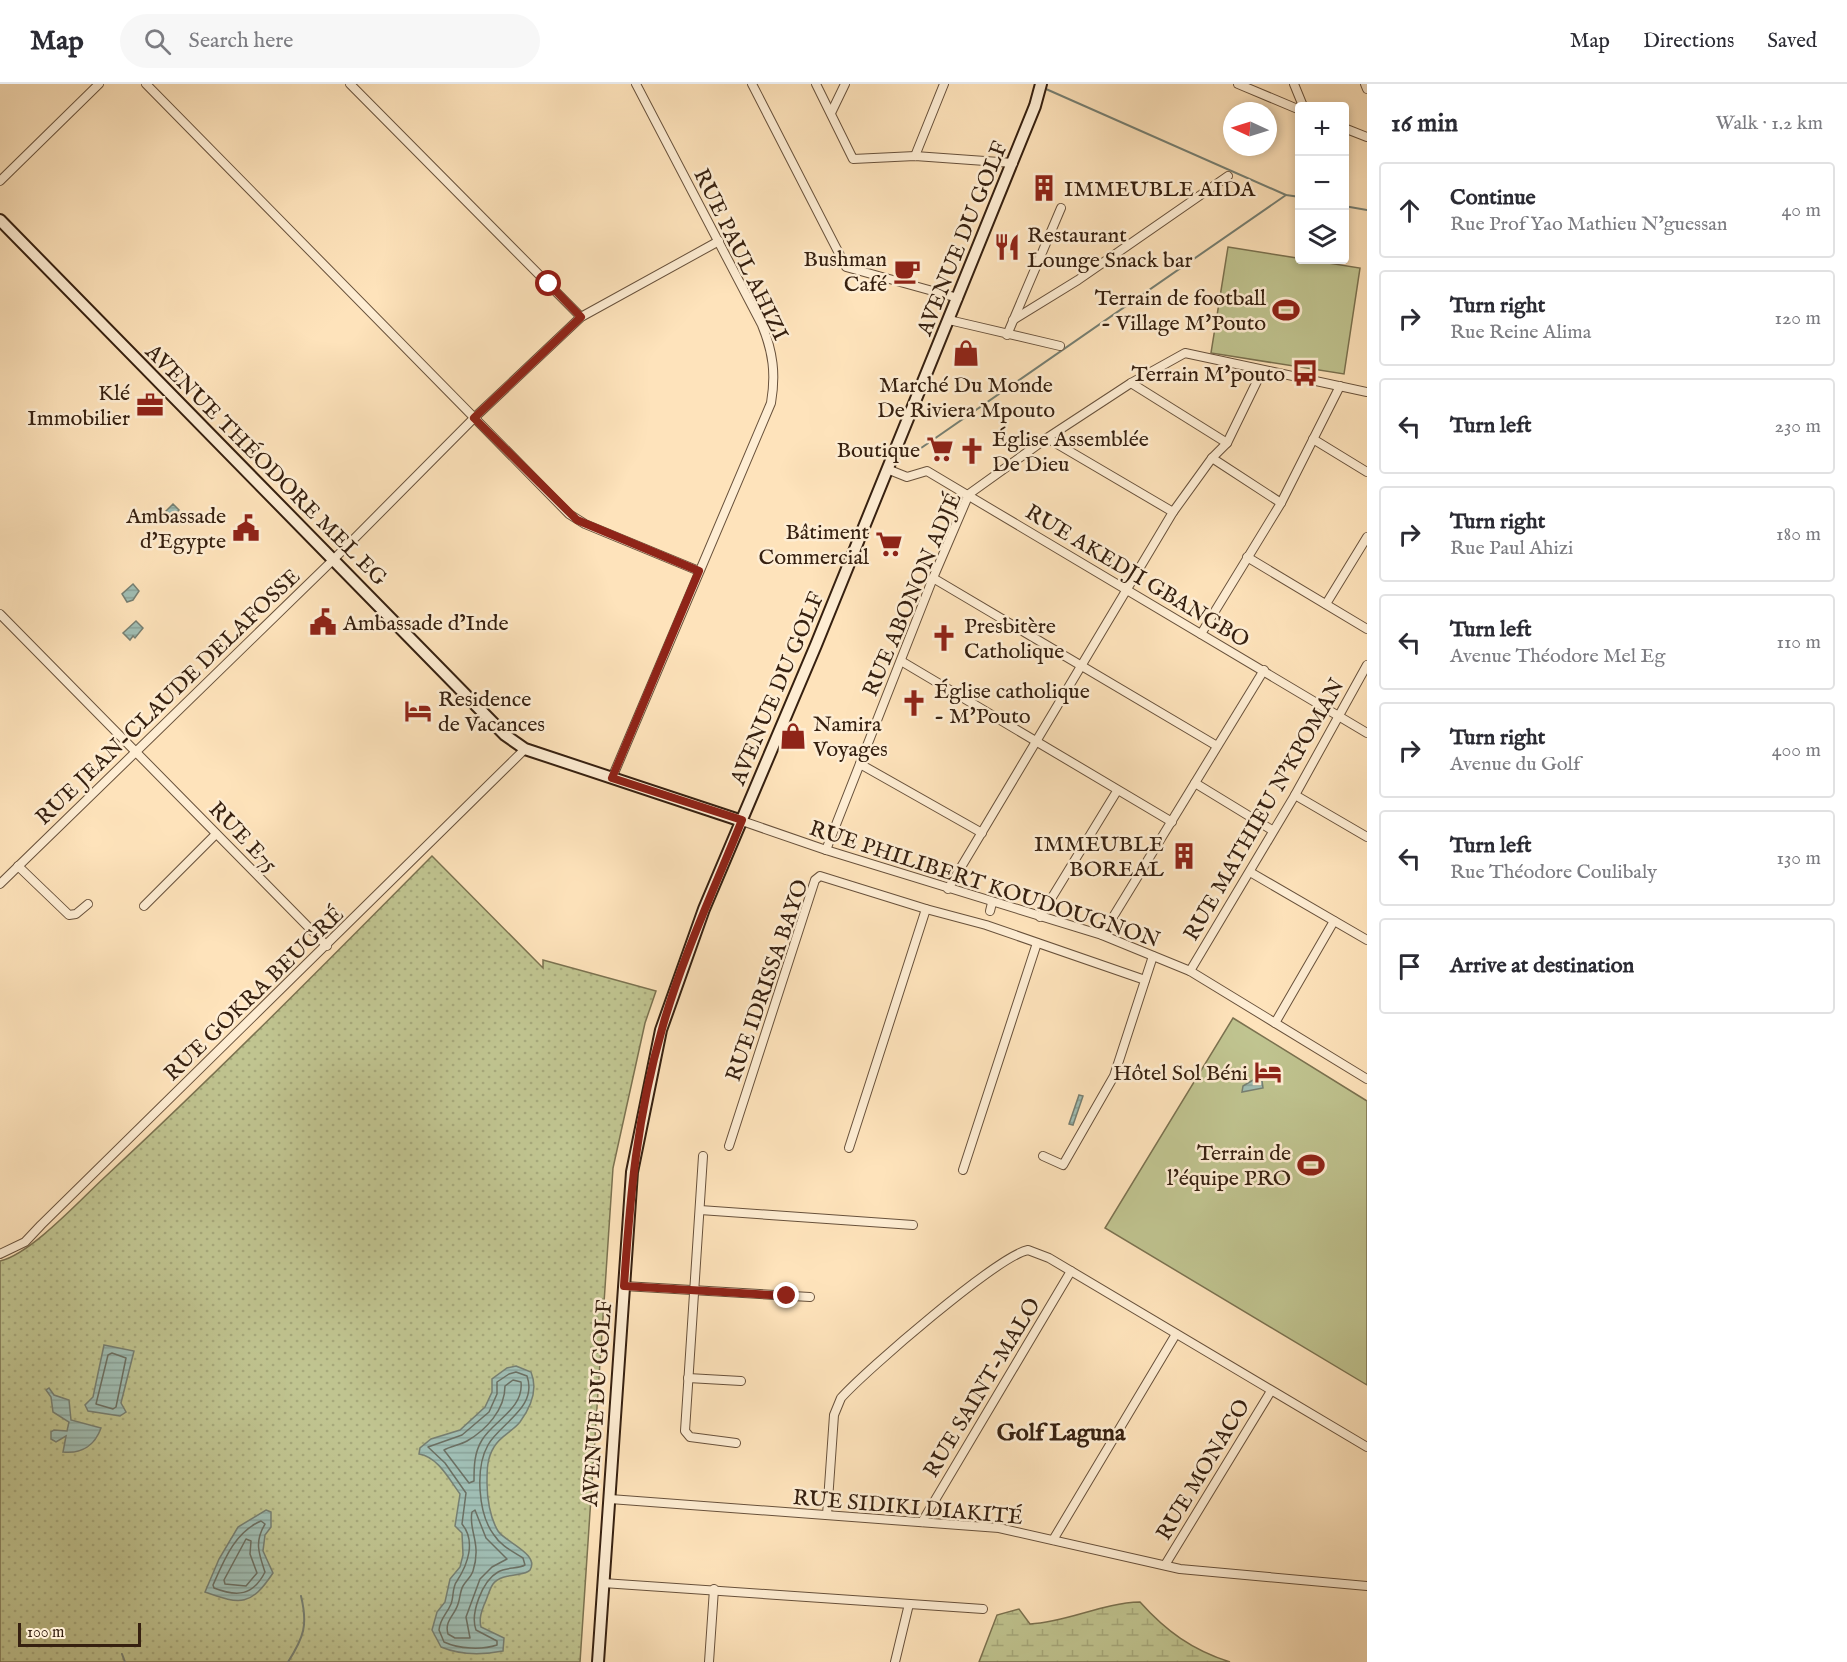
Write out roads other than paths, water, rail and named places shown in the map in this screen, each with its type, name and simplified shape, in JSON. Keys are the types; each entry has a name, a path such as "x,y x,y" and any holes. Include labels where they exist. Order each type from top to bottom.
{"main road":[{"name":"AVENUE DU GOLF","path":"598,1662 632,1172 652,1065 684,961 1013,163 1041,84"},
{"name":"AVENUE DU GOLF","path":"1035,106 1050,84"},
{"name":"AVENUE THÉODORE MEL EG","path":"0,220 499,729 525,748 742,820"}],"street":[{"path":"0,181 99,84"},
{"path":"146,84 577,520 699,571"},
{"path":"350,84 581,317"},
{"name":"RUE PAUL AHIZI","path":"612,778 771,403 775,382 770,346 719,241 636,84"},
{"path":"752,84 846,267 958,298"},
{"path":"816,84 853,159 915,156 1013,163"},
{"path":"831,113 845,84"},
{"path":"915,156 944,84"},
{"path":"1238,84 1295,108"},
{"path":"1294,84 1302,102"},
{"path":"1365,84 1367,88"},
{"path":"1349,130 1364,134"},
{"path":"1013,320 1078,280 1228,176"},
{"path":"1007,335 1061,208"},
{"name":"RUE JEAN-CLAUDE DELAFOSSE","path":"0,884 334,559 474,418 581,317 719,241"},
{"path":"949,320 1060,346"},
{"name":"RUE ABONON ADJÉ","path":"826,850 933,578 969,494 1047,438 1131,383 1185,353 1367,392"},
{"path":"948,889 1173,512 1212,458 1227,443 1263,371"},
{"path":"1131,383 1227,443"},
{"path":"1201,634 1281,503 1340,386"},
{"path":"1047,438 1173,512"},
{"path":"1313,440 1367,472"},
{"path":"1212,458 1281,503"},
{"name":"RUE AKEDJI GBANGBO","path":"887,469 907,477 927,471 969,494 1367,734"},
{"path":"1326,604 1367,537"},
{"path":"1247,557 1367,629"},
{"path":"933,578 1217,746"},
{"name":"RUE E75","path":"0,614 327,946"},
{"path":"901,661 1172,822"},
{"name":"RUE MATHIEU N'KPOMAN","path":"1190,971 1250,872 1367,665"},
{"path":"1102,935 1264,670"},
{"name":"RUE GOKRA BEUGRÉ","path":"0,1254 25,1242 525,748"},
{"path":"860,764 982,833"},
{"path":"1195,783 1272,830"},
{"path":"1040,917 1117,791"},
{"path":"1294,795 1367,837"},
{"name":"RUE PHILIBERT KOUDOUGNON","path":"742,820 948,889 1102,935 1190,971 1367,1079"},
{"path":"144,906 216,834"},
{"path":"18,866 69,915 76,914 88,904"},
{"path":"1250,872 1367,940"},
{"name":"RUE IDRISSA BAYO","path":"729,1146 816,878 822,876 926,909 987,923 1037,944 1145,980"},
{"path":"990,911 992,903"},
{"path":"849,1149 926,909"},
{"path":"1275,1023 1334,921"},
{"path":"963,1170 1037,944"},
{"path":"1043,1156 1063,1165 1106,1094 1153,956"},
{"path":"703,1156 686,1435 736,1443"},
{"path":"700,1210 913,1225"},
{"path":"827,1515 836,1405 849,1389 967,1289 1020,1252 1028,1250 1049,1258 1367,1447"},
{"name":"RUE SAINT-MALO","path":"922,1522 1071,1271"},
{"path":"624,1286 810,1297"},
{"path":"1053,1540 1176,1334"},
{"path":"688,1378 741,1381"},
{"name":"RUE MONACO","path":"1165,1565 1271,1391"},
{"name":"RUE SIDIKI DIAKITÉ","path":"609,1499 999,1528 1198,1571 1367,1586"},
{"path":"603,1582 983,1609"},
{"path":"709,1662 714,1590"},
{"path":"895,1662 909,1604"}],"water":[{"path":"173,504 179,510 167,522 163,521 161,516"},
{"path":"133,584 139,591 133,600 127,602 122,594"},
{"path":"136,621 143,628 135,638 133,636 130,640 123,633"},
{"path":"1253,1080 1262,1081 1263,1088 1242,1092 1243,1086"},
{"path":"1079,1095 1083,1096 1073,1125 1069,1124"},
{"path":"104,1345 134,1351 121,1403 126,1412 120,1416 88,1411 85,1405 93,1397"},
{"path":"516,1366 531,1372 534,1385 532,1398 520,1422 499,1440 492,1451 487,1469 487,1483 495,1526 502,1535 526,1554 532,1564 527,1572 497,1580 492,1586 482,1611 481,1627 504,1638 503,1651 479,1654 456,1652 441,1647 432,1630 437,1612 445,1602 450,1579 460,1567 463,1555 462,1533 455,1526 460,1494 432,1459 419,1454 420,1448 431,1439 460,1430 485,1407 492,1392 492,1379 507,1368"},
{"path":"49,1388 54,1395 69,1400 71,1420 101,1428 91,1444 82,1450 63,1452 66,1436 56,1442 51,1439 51,1432 54,1430 67,1431 69,1422 53,1412 51,1397 46,1390"},
{"path":"266,1510 271,1512 271,1527 265,1535 263,1551 273,1573 265,1584 258,1592 244,1600 228,1599 205,1592 219,1559 238,1527"}],"waterway":[{"path":"1046,89 1286,195 1295,196"},
{"path":"911,455 1286,195"},
{"path":"1349,207 1367,210"},
{"path":"288,1662 298,1645 303,1630 304,1615 301,1596"},
{"path":"122,1654 125,1662"}],"place":[{"name":"IMMEUBLE AIDA","path":"1044,188"},
{"name":"Restaurant Lounge Snack bar","path":"1007,247"},
{"name":"Bushman Café","path":"907,271"},
{"name":"Terrain de football - Village M'Pouto","path":"1286,310"},
{"name":"Marché Du Monde De Riviera Mpouto","path":"966,353"},
{"name":"Terrain M'pouto","path":"1305,373"},
{"name":"Klé Immobilier","path":"150,405"},
{"name":"Boutique","path":"940,449"},
{"name":"Église Assemblée De Dieu","path":"972,451"},
{"name":"Ambassade d'Egypte","path":"246,528"},
{"name":"Bâtiment Commercial","path":"889,544"},
{"name":"Ambassade d’Inde","path":"323,622"},
{"name":"Presbitère Catholique","path":"944,638"},
{"name":"Église catholique - M'Pouto","path":"914,703"},
{"name":"Residence de Vacances","path":"418,711"},
{"name":"Namira Voyages","path":"793,736"},
{"name":"IMMEUBLE BOREAL","path":"1184,856"},
{"name":"Hôtel Sol Béni","path":"1268,1072"},
{"name":"Terrain de l'équipe PRO","path":"1311,1165"}],"district":[{"name":"Golf Laguna","path":"1061,1432"}]}
